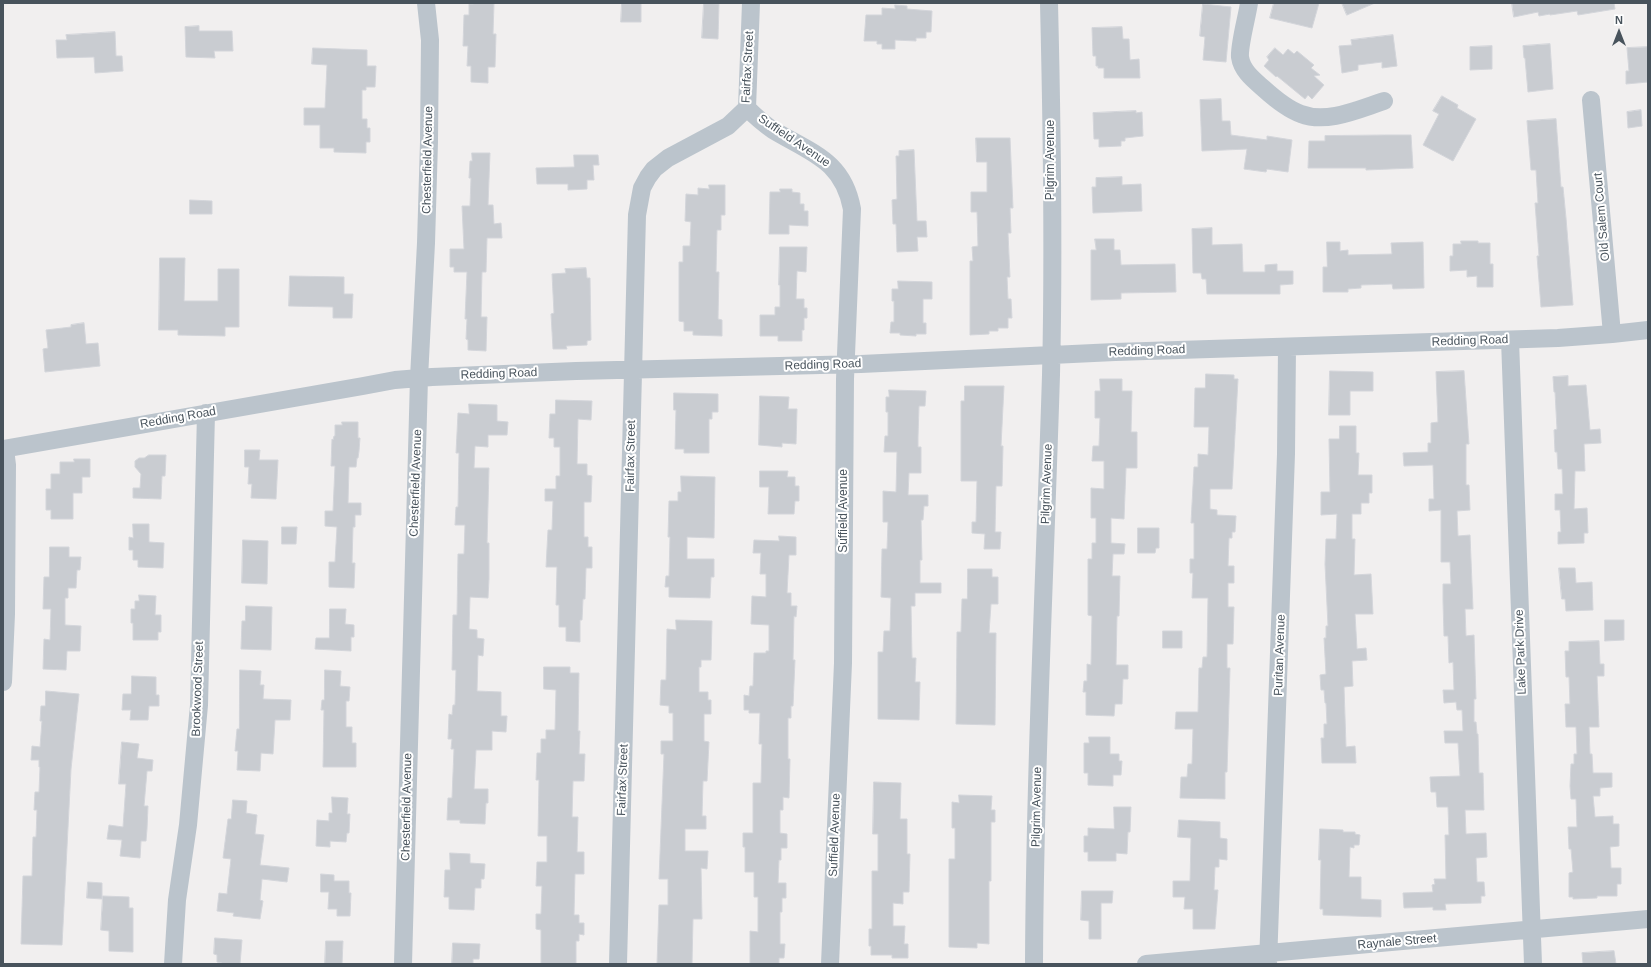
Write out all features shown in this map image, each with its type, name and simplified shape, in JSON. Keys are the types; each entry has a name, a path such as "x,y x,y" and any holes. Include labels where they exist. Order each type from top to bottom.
{"street":[{"name":"Chesterfield Avenue","path":"404,964 419,378 426,243 429,135 430,40 426,3"},
{"name":"Fairfax Street","path":"618,964 637,215 640,197 645,182 654,169 660,164 728,126 747,108 751,3"},
{"name":"Pilgrim Avenue","path":"1034,964 1037,789 1050,355 1052,158 1049,3"},
{"path":"1249,3 1240,48 1240,58 1243,67 1253,79 1288,108 1301,115 1325,117 1345,113 1384,101"},
{"name":"Old Salem Court","path":"1591,100 1612,334"},
{"name":"Suffield Avenue","path":"747,108 772,129 824,159 833,167 846,188 850,199 852,221 846,364 843,663 830,964"},
{"name":"Redding Road","path":"4,449 369,385 419,378 576,371 846,364 1050,355 1510,340 1612,334 1648,330"},
{"name":"Lake Park Drive","path":"1510,340 1533,964"},
{"name":"Puritan Avenue","path":"1269,958 1286,462 1287,347"},
{"name":"Brookwood Street","path":"173,964 177,900 188,825 198,712 206,414"},
{"path":"3,682 7,600 7,465 4,449"},
{"name":"Raynale Street","path":"1146,964 1269,958 1648,919"}],"building":[{"path":"494,3 493,34 496,34 495,67 488,67 488,83 471,82 471,66 467,66 468,46 463,46 464,15 469,15 469,4"},
{"path":"622,3 641,3 641,22 621,22"},
{"path":"704,3 719,4 718,39 702,38"},
{"path":"1274,3 1319,3 1312,28 1270,18"},
{"path":"1342,3 1375,3 1347,15"},
{"path":"1512,3 1614,3 1615,9 1578,15 1577,11 1539,16 1538,12 1514,17"},
{"path":"1203,4 1231,7 1226,62 1203,60 1205,37 1200,36"},
{"path":"895,5 907,6 907,9 932,11 931,32 926,32 926,38 916,38 916,41 895,40 895,49 882,49 882,44 877,44 877,41 864,41 866,15 882,15 882,8 895,9"},
{"path":"199,26 199,31 232,31 233,51 214,51 215,58 186,57 185,27"},
{"path":"1122,27 1123,39 1129,39 1130,60 1139,59 1140,78 1104,78 1104,68 1098,68 1098,66 1096,66 1096,56 1093,56 1092,28"},
{"path":"115,32 116,56 122,56 123,71 95,73 94,57 57,58 56,40 67,40 66,35"},
{"path":"1393,35 1397,66 1382,68 1382,62 1358,65 1358,70 1342,73 1339,46 1352,45 1351,40"},
{"path":"1550,44 1553,89 1528,92 1523,46"},
{"path":"1492,46 1492,69 1470,70 1470,47"},
{"path":"1648,47 1648,82 1626,84 1626,71 1629,71 1627,48"},
{"path":"313,48 367,50 367,66 376,66 375,87 366,87 366,90 362,90 362,119 367,119 367,128 370,128 370,142 366,142 366,153 334,152 334,148 320,148 320,125 304,125 304,108 325,108 327,65 312,64"},
{"path":"1275,48 1283,55 1288,49 1294,54 1297,51 1314,65 1311,68 1320,75 1314,76 1324,85 1312,99 1308,95 1305,99 1264,66 1269,60 1267,57"},
{"path":"1442,96 1458,105 1457,108 1476,119 1453,161 1423,145 1439,114 1433,111"},
{"path":"1221,99 1222,121 1230,121 1231,135 1267,140 1267,136 1292,140 1288,172 1267,169 1266,172 1244,169 1247,149 1202,151 1200,100"},
{"path":"1641,110 1642,126 1628,128 1627,112"},
{"path":"1136,111 1136,113 1142,112 1143,136 1125,138 1125,141 1121,141 1121,146 1099,147 1099,139 1094,139 1093,113"},
{"path":"1556,119 1561,187 1563,187 1573,305 1541,307 1535,203 1538,203 1536,170 1531,170 1527,121"},
{"path":"1411,135 1413,168 1366,170 1366,168 1308,168 1309,141 1325,141 1325,136"},
{"path":"976,138 1010,138 1013,208 1010,208 1011,233 1008,233 1010,277 1007,277 1008,299 1011,299 1012,318 1008,318 1008,328 998,328 998,331 989,331 989,334 970,335 970,261 973,261 972,247 978,246 977,212 971,212 971,192 987,192 987,162 977,162"},
{"path":"914,150 917,221 926,221 927,237 917,237 918,251 897,252 896,224 893,224 892,200 897,199 896,156 899,156 899,151"},
{"path":"472,153 490,153 488,205 493,205 494,224 501,223 502,238 487,238 486,272 482,272 481,317 487,317 486,351 468,350 468,340 466,339 467,319 465,319 467,272 454,272 454,267 450,267 450,249 464,249 462,206 470,206 471,178 469,178"},
{"path":"574,155 598,155 599,165 593,165 594,180 587,180 587,189 568,190 568,184 537,184 536,168 574,167"},
{"path":"1122,177 1122,185 1141,184 1142,211 1093,213 1092,187 1096,187 1096,178"},
{"path":"709,185 725,185 725,215 721,215 721,230 717,230 716,272 719,272 718,319 722,320 722,336 693,335 693,331 684,331 684,322 679,321 679,262 683,262 683,246 690,246 691,222 685,221 686,194 698,195 698,188 709,189"},
{"path":"780,189 792,189 792,192 800,193 800,204 804,204 804,211 808,211 808,226 789,225 789,234 769,234 770,192 780,192"},
{"path":"190,200 212,201 212,214 190,214"},
{"path":"1212,228 1212,245 1242,244 1243,272 1265,272 1265,265 1277,264 1277,271 1293,271 1293,284 1280,285 1280,294 1207,294 1206,279 1202,279 1201,273 1193,273 1192,229"},
{"path":"1095,239 1114,239 1114,250 1120,250 1121,265 1175,264 1176,292 1121,293 1121,299 1091,300 1091,250 1096,250"},
{"path":"1461,241 1490,243 1490,264 1493,264 1493,287 1477,287 1477,276 1467,277 1467,270 1450,271 1450,256 1453,256 1453,244 1461,244"},
{"path":"1327,242 1340,242 1340,251 1348,250 1348,255 1392,254 1391,243 1423,242 1424,288 1393,289 1392,284 1361,285 1361,288 1348,289 1348,292 1323,292 1323,267 1327,267"},
{"path":"780,247 807,247 806,272 797,271 796,299 804,299 804,308 807,308 807,318 804,318 804,330 802,330 802,341 778,341 778,336 760,336 760,315 775,315 775,307 780,307"},
{"path":"160,258 185,258 184,301 218,301 218,269 239,269 239,327 225,327 225,336 178,335 178,330 159,330"},
{"path":"586,268 587,278 590,278 591,340 587,341 587,345 566,346 567,349 553,349 551,314 554,313 552,274 566,273 565,269"},
{"path":"290,276 344,277 344,294 353,294 352,318 333,318 333,307 289,306"},
{"path":"898,281 932,282 932,299 923,299 923,323 926,323 926,334 916,334 916,336 890,333 891,322 894,322 894,301 892,301 892,289 898,289"},
{"path":"84,323 86,344 98,343 100,366 45,372 43,349 48,348 46,330 71,327 71,325"},
{"path":"1330,371 1373,372 1373,391 1350,391 1350,415 1329,415"},
{"path":"1464,371 1469,444 1466,444 1466,485 1469,485 1470,510 1457,511 1458,536 1470,535 1473,609 1465,609 1466,636 1474,635 1476,699 1474,699 1474,722 1476,722 1478,734 1479,773 1483,773 1484,810 1465,810 1466,834 1486,833 1487,857 1476,858 1477,882 1484,882 1485,896 1481,896 1481,903 1445,904 1446,910 1433,910 1433,907 1404,908 1403,893 1433,892 1432,885 1435,884 1434,879 1446,879 1445,835 1449,835 1448,807 1437,807 1436,792 1431,792 1430,777 1460,776 1458,743 1445,743 1444,731 1463,731 1462,710 1457,710 1456,702 1444,703 1443,690 1454,690 1453,662 1449,663 1448,636 1444,636 1443,584 1451,584 1450,562 1441,562 1441,510 1429,511 1429,499 1434,499 1433,465 1404,466 1403,453 1428,452 1428,443 1431,443 1431,423 1438,422 1436,372"},
{"path":"1206,374 1234,375 1234,379 1238,379 1232,489 1210,489 1210,509 1217,510 1217,515 1236,516 1235,532 1232,532 1232,538 1229,538 1228,566 1234,566 1234,583 1228,583 1228,607 1234,607 1233,644 1227,644 1227,668 1230,668 1225,799 1180,798 1181,777 1187,777 1188,764 1192,764 1193,729 1175,729 1176,712 1198,712 1199,668 1202,668 1203,657 1207,657 1208,598 1192,598 1193,573 1190,573 1190,559 1194,559 1194,523 1191,523 1194,467 1198,467 1198,454 1208,455 1209,427 1194,427 1195,388 1205,388"},
{"path":"1568,376 1568,386 1586,385 1590,430 1600,429 1601,443 1584,444 1585,471 1575,471 1574,509 1587,508 1588,533 1584,533 1584,543 1558,544 1558,532 1561,532 1560,510 1555,510 1555,494 1563,494 1562,469 1558,469 1557,452 1555,452 1554,430 1557,429 1553,377"},
{"path":"1100,379 1122,379 1122,391 1132,391 1131,432 1137,432 1137,468 1126,468 1124,519 1111,518 1111,543 1125,544 1124,554 1113,554 1112,576 1120,576 1119,616 1117,616 1116,665 1128,665 1128,679 1123,679 1122,704 1115,704 1114,716 1086,715 1086,692 1083,692 1084,681 1087,681 1087,664 1091,665 1092,616 1088,615 1088,559 1092,559 1092,543 1096,543 1096,518 1091,518 1091,488 1104,489 1104,461 1092,461 1093,446 1099,446 1100,418 1095,418 1095,391 1100,391"},
{"path":"965,386 1004,386 1001,446 1003,446 1002,486 996,486 995,532 1001,532 1000,549 984,549 985,534 972,533 972,522 976,522 977,481 961,481 961,401 964,401"},
{"path":"889,390 926,391 925,406 919,406 918,447 921,447 921,473 909,473 908,495 928,495 928,506 924,506 923,520 921,520 922,560 920,560 920,583 941,583 941,593 915,593 915,606 911,606 912,658 916,658 915,682 920,682 919,720 878,719 878,652 883,652 884,631 890,631 891,598 881,597 882,549 887,549 888,522 883,522 883,491 896,492 897,452 884,452 885,436 888,436 888,412 886,412 886,397 889,397"},
{"path":"674,393 718,394 718,412 712,412 712,419 709,419 709,453 684,453 684,449 675,449 676,410 674,410"},
{"path":"760,396 789,397 788,409 797,409 796,444 782,443 782,447 759,445"},
{"path":"556,400 592,401 591,420 578,419 577,464 587,464 587,475 592,476 591,502 584,502 584,537 588,537 588,547 592,547 592,568 586,568 585,599 583,599 582,620 580,620 580,642 566,641 566,627 559,627 559,605 556,605 557,567 546,567 548,530 552,530 553,501 545,501 545,489 556,489 556,476 560,476 560,447 554,447 554,438 549,438 550,414 555,414"},
{"path":"469,404 497,405 497,421 508,422 507,435 488,435 488,447 475,446 474,468 489,468 487,543 489,543 489,579 488,598 470,597 469,629 477,630 477,638 484,639 483,656 478,655 477,691 501,692 501,716 507,716 506,732 492,731 492,750 476,750 474,789 488,789 485,824 460,823 460,820 447,820 448,798 452,798 454,749 451,749 452,739 448,739 449,714 452,715 453,705 455,705 456,670 452,670 453,615 457,615 458,554 464,554 465,525 455,525 456,507 458,507 459,453 456,453 458,413 469,414"},
{"path":"342,422 358,422 358,438 360,438 356,467 349,467 348,503 361,503 361,515 355,515 355,527 353,527 352,563 355,563 354,588 329,587 329,562 335,562 337,527 325,526 325,511 333,511 335,466 331,466 332,439 333,440 335,436 335,425 342,425"},
{"path":"1340,426 1356,426 1356,453 1359,453 1358,475 1372,475 1372,493 1369,493 1369,503 1361,503 1361,514 1352,514 1352,539 1355,539 1354,575 1371,574 1373,614 1355,614 1357,649 1366,648 1367,660 1352,661 1353,686 1344,687 1346,747 1355,746 1356,763 1322,763 1321,738 1324,738 1324,724 1327,724 1326,703 1324,690 1321,690 1320,675 1326,674 1324,638 1326,638 1326,626 1328,626 1325,564 1326,539 1336,539 1337,514 1321,515 1321,492 1330,492 1329,439 1339,439"},
{"path":"245,450 260,450 259,460 278,460 276,499 251,498 252,484 248,484 249,467 245,467"},
{"path":"149,455 166,455 165,476 162,476 161,499 133,498 133,488 140,488 141,474 135,467 135,461"},
{"path":"74,459 90,459 90,477 82,477 82,493 73,493 73,519 51,519 51,510 46,510 46,489 51,489 51,474 60,474 60,462 74,462"},
{"path":"760,471 788,471 787,477 795,477 795,486 799,486 799,501 795,501 794,514 768,514 769,487 760,487"},
{"path":"681,476 715,477 714,538 687,537 687,559 714,559 714,577 711,577 710,598 669,597 669,587 665,587 666,576 669,576 669,501 678,501 678,492 681,492"},
{"path":"133,524 149,524 149,542 164,543 163,568 138,567 138,560 133,560 133,550 129,550 129,537 133,538"},
{"path":"282,527 297,527 296,544 282,544"},
{"path":"1138,528 1159,528 1159,548 1156,548 1155,553 1138,553"},
{"path":"779,536 796,537 796,555 789,555 787,593 791,593 791,606 797,606 796,617 794,616 793,660 795,660 793,706 791,706 791,718 788,718 788,759 790,759 789,798 783,797 783,810 780,810 780,833 787,834 787,848 781,848 778,883 786,883 786,898 782,898 782,912 780,912 780,944 785,944 784,958 779,958 779,964 750,964 750,931 758,932 758,897 754,897 754,872 745,872 745,847 743,847 743,833 753,833 753,783 761,783 762,744 759,744 760,713 749,713 749,710 744,710 744,695 749,696 750,686 753,686 754,653 766,653 766,651 769,651 769,625 751,624 752,596 766,597 766,574 760,574 761,553 753,553 754,540 779,541"},
{"path":"243,540 268,541 267,584 242,583"},
{"path":"50,547 69,547 69,557 81,557 80,570 77,570 76,588 68,588 68,598 65,598 65,625 81,626 80,651 67,651 66,670 43,669 44,639 50,640 51,609 43,609 44,577 49,577"},
{"path":"1559,568 1575,568 1576,583 1592,582 1593,610 1566,611 1565,599 1562,599"},
{"path":"968,569 992,569 992,577 998,577 998,604 991,604 989,633 996,633 995,725 956,724 957,632 961,632 962,599 967,599"},
{"path":"139,595 156,596 155,615 161,615 161,632 158,632 158,640 133,640 131,609 135,609 135,601 139,601"},
{"path":"246,606 272,607 271,650 241,649 242,621 245,621"},
{"path":"330,609 346,609 345,624 354,625 354,637 351,637 351,651 315,649 316,638 329,638"},
{"path":"676,620 712,621 711,660 701,660 701,667 699,667 699,692 708,692 708,700 711,700 711,714 704,714 704,741 709,742 707,781 703,781 702,816 706,816 706,829 685,829 685,851 708,851 707,869 701,868 702,919 693,919 692,964 657,964 659,905 668,905 668,879 659,879 664,754 661,754 661,741 673,741 673,713 669,713 669,706 660,705 661,680 666,680 667,629 676,630"},
{"path":"1605,620 1624,620 1624,640 1605,641"},
{"path":"1163,631 1182,631 1182,648 1163,648"},
{"path":"1599,641 1600,664 1604,664 1604,676 1597,676 1599,727 1589,727 1590,754 1592,754 1593,773 1612,773 1612,787 1600,788 1600,796 1593,796 1595,817 1613,816 1613,824 1619,824 1619,846 1610,847 1611,868 1621,868 1621,884 1617,884 1617,896 1597,896 1597,898 1573,899 1573,897 1569,897 1569,873 1573,872 1571,849 1569,849 1568,827 1577,827 1576,799 1571,799 1570,786 1571,764 1574,764 1574,754 1577,754 1576,727 1566,727 1565,704 1570,704 1569,677 1566,677 1565,651 1569,651 1569,642"},
{"path":"544,667 570,667 570,673 579,673 579,754 585,754 584,781 573,781 572,817 578,817 577,852 584,852 584,874 575,874 574,915 579,915 579,923 584,923 584,935 579,934 579,941 576,941 576,964 541,964 541,930 536,929 536,914 541,914 542,886 536,886 537,862 547,862 547,836 538,836 539,780 536,780 537,753 541,753 541,739 546,739 546,730 555,730 556,690 544,689"},
{"path":"240,670 261,671 260,685 264,685 263,699 291,700 290,720 275,720 273,754 261,753 260,771 237,770 238,751 235,751 237,729 239,729"},
{"path":"325,670 341,671 340,686 350,687 349,701 346,701 346,727 352,727 352,743 356,743 356,767 323,767 324,710 321,710 322,700 324,700"},
{"path":"132,676 156,677 156,695 159,695 159,706 149,706 148,720 130,720 131,710 122,710 123,694 131,694"},
{"path":"46,691 79,694 71,769 62,945 21,944 23,876 32,876 33,837 36,837 37,810 34,810 35,792 39,792 39,760 31,760 32,746 40,747 42,721 40,721 41,706 45,706"},
{"path":"1089,737 1110,737 1110,754 1119,754 1119,761 1122,761 1121,775 1113,775 1113,786 1088,785 1088,773 1084,773 1084,743 1089,743"},
{"path":"122,742 139,744 137,758 153,760 152,771 147,771 144,806 148,806 147,829 146,841 141,841 140,858 120,856 122,840 107,839 109,825 123,827 126,784 119,784"},
{"path":"874,782 901,783 900,819 907,819 907,854 910,854 909,892 903,892 903,904 893,903 893,926 905,926 904,944 908,944 908,958 892,958 892,955 871,955 871,946 869,946 869,929 872,929 872,871 878,871 878,834 873,834"},
{"path":"959,795 992,796 991,810 995,810 995,822 991,822 989,944 977,943 977,948 949,947 949,859 955,859 955,828 952,828 952,802 959,803"},
{"path":"332,797 348,798 347,814 350,814 349,833 347,833 346,842 330,841 330,847 316,846 317,820 329,821 329,813 332,813"},
{"path":"233,800 247,801 246,813 257,815 255,834 264,835 260,865 289,868 287,882 262,879 260,900 263,901 260,919 233,916 234,913 217,911 219,893 227,894 231,859 223,858 228,819 231,819"},
{"path":"1114,807 1131,807 1127,854 1116,853 1116,861 1088,861 1088,852 1084,852 1084,836 1088,836 1088,828 1114,829"},
{"path":"1179,820 1220,822 1220,838 1227,839 1227,860 1219,859 1219,867 1215,867 1214,890 1218,890 1215,929 1193,929 1193,909 1184,909 1185,897 1173,897 1173,881 1190,881 1191,838 1178,837"},
{"path":"1320,829 1343,830 1343,832 1355,832 1355,834 1360,835 1359,845 1354,845 1354,848 1350,847 1349,877 1361,877 1361,899 1381,900 1381,917 1323,915 1323,909 1320,909"},
{"path":"450,853 470,854 470,863 485,864 484,879 481,879 481,888 475,888 474,910 449,909 449,897 444,897 445,870 450,870"},
{"path":"321,874 334,875 334,881 349,881 349,893 351,893 350,916 337,916 337,909 328,909 329,892 321,892"},
{"path":"88,882 102,883 102,899 87,898"},
{"path":"1082,891 1113,891 1112,903 1101,903 1101,939 1089,939 1089,921 1081,920"},
{"path":"103,896 129,897 129,908 133,908 133,952 109,951 109,931 101,930"},
{"path":"215,938 242,940 240,964 222,964 217,962 217,955 214,954"},
{"path":"326,941 343,941 342,964 325,964"},
{"path":"453,943 480,944 479,959 473,959 473,964 452,964"},
{"path":"1614,951 1616,964 1583,964 1582,953"}]}
